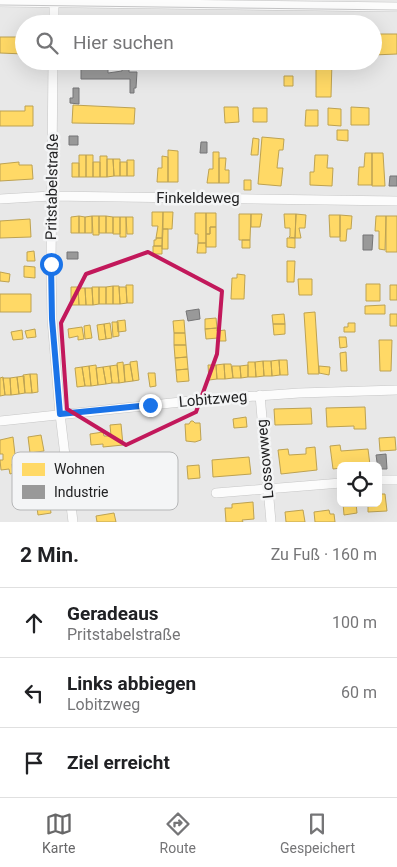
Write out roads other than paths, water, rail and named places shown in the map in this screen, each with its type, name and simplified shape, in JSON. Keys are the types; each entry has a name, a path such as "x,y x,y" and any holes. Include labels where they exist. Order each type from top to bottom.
{"street":[{"path":"0,2 214,3 397,7"},
{"path":"54,3 54,15"},
{"name":"Pritstabelstraße","path":"53,70 52,319 65,452"},
{"name":"Finkeldeweg","path":"0,199 52,196 397,201"},
{"name":"Lobitzweg","path":"0,421 260,395 397,390"},
{"name":"Lossowweg","path":"260,395 271,522"},
{"path":"382,480 397,480"},
{"path":"216,492 337,483"}],"tram line":[{"path":"0,5 397,10"}]}
